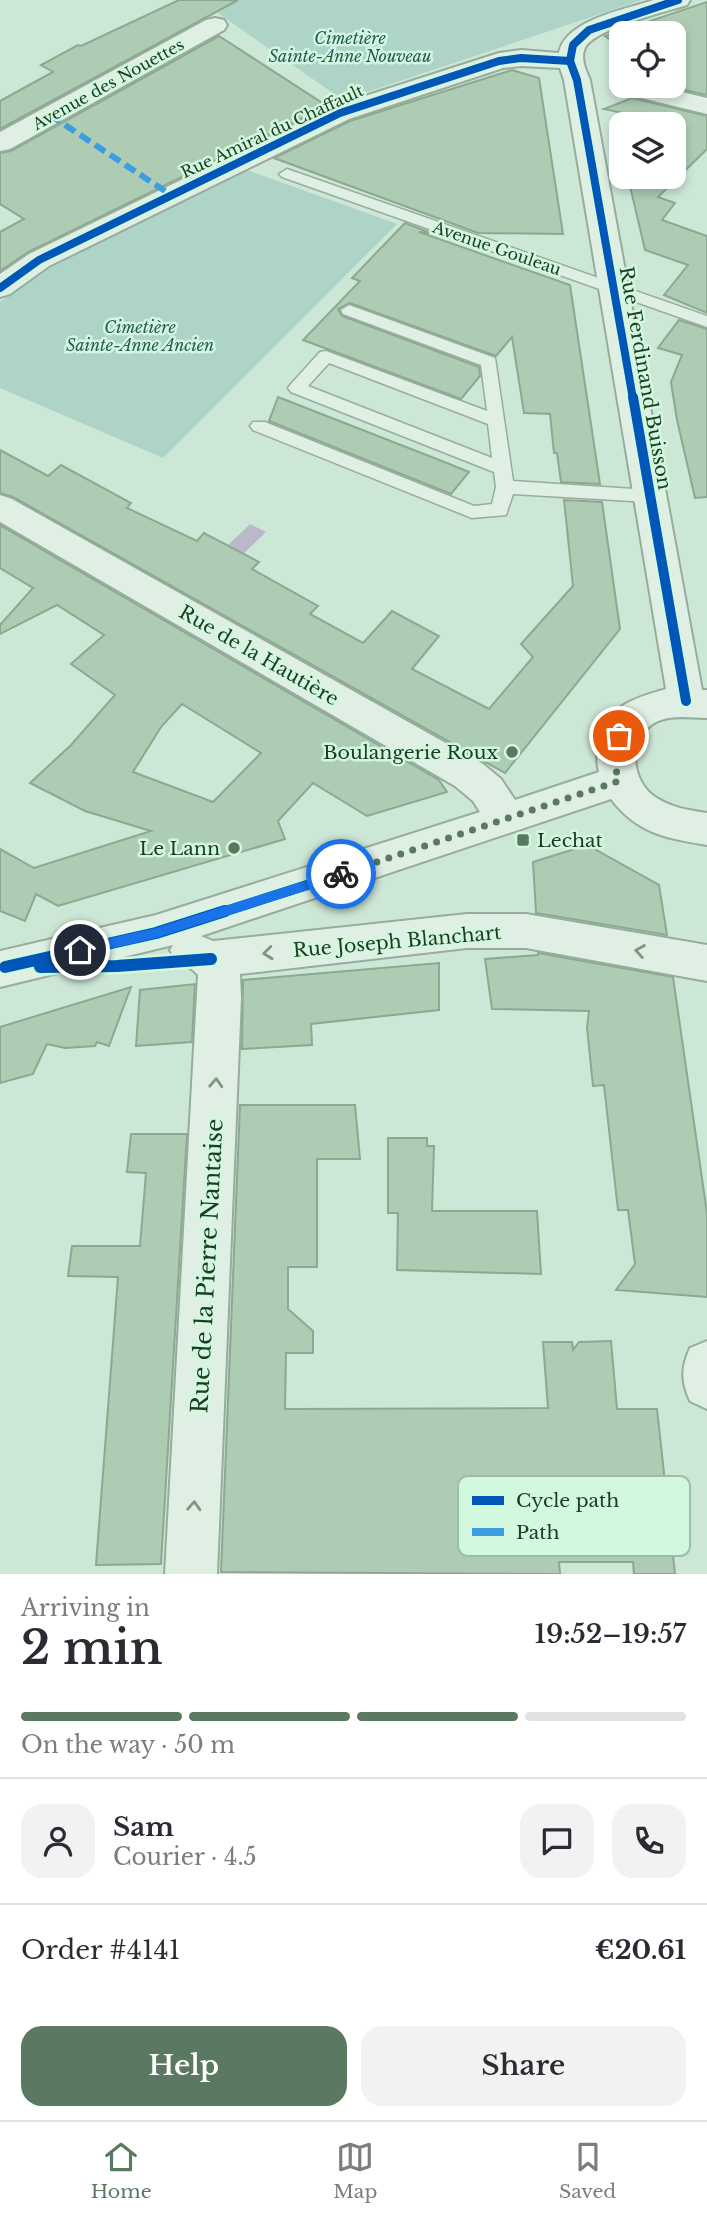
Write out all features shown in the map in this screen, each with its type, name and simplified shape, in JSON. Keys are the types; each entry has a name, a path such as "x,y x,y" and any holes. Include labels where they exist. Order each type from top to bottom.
{"street":[{"path":"573,71 573,45 589,30 678,0"},
{"name":"Avenue des Nouettes","path":"0,143 215,26"},
{"name":"Rue Amiral du Chaffault","path":"0,288 39,260 348,110 499,61 521,58 609,81"},
{"name":"Rue Ferdinand Buisson","path":"573,71 649,496 696,703"},
{"name":"Rue Amiral du Chaffault","path":"675,98 707,106"},
{"name":"Rue de la Hautière","path":"0,507 469,775 486,790 505,818"},
{"path":"696,703 652,707 635,716 623,728 614,751 619,781 638,806 679,826 707,829"},
{"path":"2,967 156,933 619,781"},
{"name":"Rue Joseph Blanchart","path":"211,959 467,931 526,931 707,963"},
{"path":"156,933 211,959"},
{"name":"Rue de la Pierre Nantaise","path":"191,1574 220,998 219,974 211,959"},
{"path":"707,1365 707,1384"}],"lane":[{"name":"Avenue Gouleau","path":"287,174 707,322"},
{"path":"259,426 472,512 499,510 504,478 489,362 349,310"},
{"path":"497,421 326,356 297,387 504,478 649,496"}],"green space":[{"name":"Cimetière Sainte-Anne Nouveau","path":"199,0 642,0 343,100"},
{"name":"Cimetière Sainte-Anne Ancien","path":"244,169 397,224 163,458 0,388 0,302 42,272"}],"shaded area":[{"path":"250,524 266,532 239,558 223,550"}],"building":[{"path":"179,0 238,0 0,129 0,101 53,72 41,65 78,45 81,46"},
{"path":"707,2 707,95 686,90 686,21 650,21"},
{"path":"219,36 327,106 28,252 0,271 0,232 24,219 0,204 0,153 11,151"},
{"path":"512,70 539,78 563,234 478,233 274,158 350,121"},
{"path":"632,98 707,116 707,149 686,170 686,112 618,112 604,109"},
{"path":"631,189 666,189 658,197 675,203 662,220 707,236 707,313 664,295 688,265 645,250"},
{"path":"405,223 431,233 419,232 570,285 600,484 561,482 557,453 554,453 550,414 524,413 512,337 496,356 350,303 338,309 342,316 479,367 480,376 461,399 303,340 360,281 352,278"},
{"path":"679,320 707,329 707,497 695,498 677,420 671,382 682,355 658,348"},
{"path":"278,397 469,472 451,494 269,421"},
{"path":"0,450 48,476 61,465 131,503 127,508 197,541 204,533 259,562 252,569 318,606 310,614 363,643 392,611 439,636 412,669 489,709 533,657 521,644 573,586 564,500 602,502 620,629 505,773 13,497 0,493"},
{"path":"0,525 439,780 447,792 367,816 313,783 278,821 285,839 58,906 36,894 25,921 0,911 0,849 34,868 151,831 85,811 30,783 71,745 115,695 71,664 104,635 57,605 0,634 0,625 33,588 0,568","holes":["182,704 261,753 213,802 133,772 161,727"]},
{"path":"589,846 659,885 667,935 536,913 533,862"},
{"path":"538,953 673,977 707,1213 707,1297 616,1290 635,1264 628,1210 618,1210 604,1085 593,1086 587,1027 589,1011 492,1009 485,959"},
{"path":"439,963 439,1010 311,1024 312,1045 242,1049 243,980"},
{"path":"195,984 192,1042 136,1046 140,990"},
{"path":"131,987 109,1046 97,1042 95,1046 65,1048 47,1044 33,1074 0,1083 0,1027"},
{"path":"240,1105 355,1105 360,1159 317,1159 317,1267 288,1267 288,1309 313,1331 313,1353 286,1353 285,1409 548,1408 543,1342 572,1342 573,1350 579,1342 611,1341 617,1409 657,1409 664,1476 458,1476 458,1556 673,1556 675,1574 634,1574 633,1562 559,1562 560,1574 221,1572"},
{"path":"131,1134 187,1134 161,1564 96,1565 118,1277 68,1276 72,1246 140,1246 146,1173 127,1172"},
{"path":"388,1138 427,1138 427,1146 434,1146 432,1211 537,1211 541,1274 397,1270 398,1213 388,1213"}],"marked path":[{"path":"50,115 171,195"}],"cycle path":[{"path":"0,288 39,260 340,113 499,61 521,58 570,61 573,45 589,30 678,0"},
{"path":"570,61 577,80 686,701"},
{"path":"5,967 156,933 357,869"},
{"path":"40,967 117,966 211,959"}],"way so far":[{"path":"341,874 619,781 613,759 615,743 619,736"}],"place":[{"name":"Boulangerie Roux","path":"512,752"},
{"name":"Lechat","path":"523,840"},
{"name":"Le Lann","path":"234,848"}],"route":[{"path":"80,950 156,933 341,874"}]}
